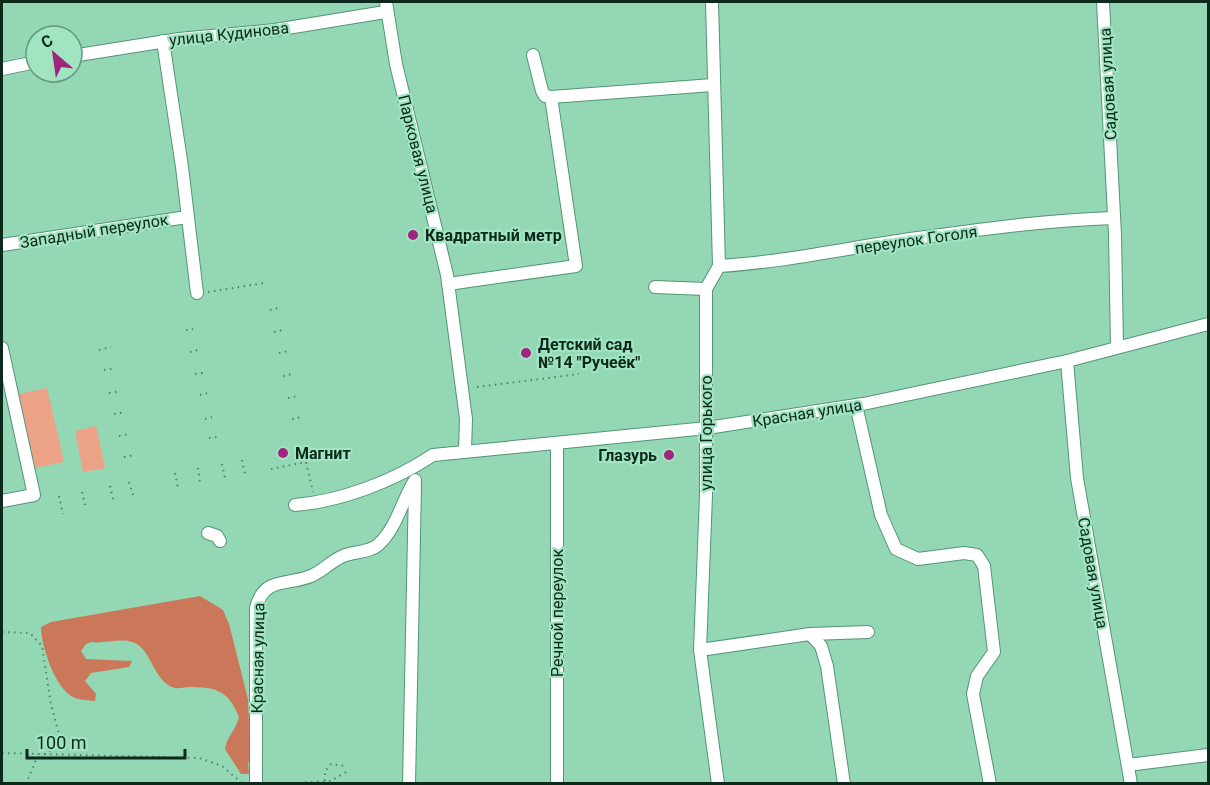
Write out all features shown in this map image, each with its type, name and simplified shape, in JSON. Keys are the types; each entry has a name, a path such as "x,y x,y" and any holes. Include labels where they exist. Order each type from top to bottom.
{"street":[{"path":"712,2 712,85 719,266"},
{"name":"Садовая улица","path":"1103,2 1114,218 1117,346"},
{"name":"улица Кудинова","path":"84,54 163,41 275,30 386,7"},
{"name":"Парковая улица","path":"386,7 448,284 466,418 465,450"},
{"name":"Западный переулок","path":"163,41 182,167 197,293"},
{"path":"533,55 545,96 712,85"},
{"path":"2,69 24,64"},
{"path":"448,284 576,266 551,97"},
{"name":"Западный переулок","path":"2,245 187,217"},
{"name":"переулок Гоголя","path":"719,266 784,260 929,236 1075,219 1114,218"},
{"name":"улица Горького","path":"718,783 700,650 707,428 706,289 719,266"},
{"path":"656,286 706,289"},
{"name":"Красная улица","path":"409,783 413,506 417,466 433,454 707,428 856,405 1067,361 1117,346 1209,324"},
{"path":"2,348 33,495 2,501"},
{"name":"Садовая улица","path":"1067,361 1077,478 1131,783"},
{"path":"856,405 881,515 896,549 918,559 964,553 977,555 984,566 994,652 977,676 973,694 990,783"},
{"name":"Речной переулок","path":"556,443 557,783"},
{"path":"295,506 316,503 376,483 417,466"},
{"name":"Красная улица","path":"256,783 256,608 260,594 268,587 310,577 344,556 369,551 378,544 394,524 416,480"},
{"path":"208,533 217,536 220,541"},
{"path":"700,650 810,634 868,632"},
{"path":"810,634 821,646 827,666 844,783"},
{"path":"1128,765 1209,755"}],"path":[{"path":"197,293 264,283"},
{"path":"270,310 278,308"},
{"path":"186,330 193,329"},
{"path":"274,332 283,330"},
{"path":"99,350 111,347"},
{"path":"190,352 198,350"},
{"path":"279,353 288,351"},
{"path":"104,370 115,368"},
{"path":"195,374 202,372"},
{"path":"284,376 293,374"},
{"path":"477,387 579,374"},
{"path":"109,393 120,391"},
{"path":"200,395 207,393"},
{"path":"288,398 297,396"},
{"path":"114,414 125,412"},
{"path":"205,418 212,417"},
{"path":"292,419 302,417"},
{"path":"119,436 130,434"},
{"path":"209,438 217,436"},
{"path":"124,457 134,455"},
{"path":"304,456 316,503"},
{"path":"242,460 245,474"},
{"path":"271,469 306,462"},
{"path":"222,464 225,478"},
{"path":"198,468 201,483"},
{"path":"175,473 178,488"},
{"path":"129,482 134,498"},
{"path":"110,486 114,503"},
{"path":"82,492 86,509"},
{"path":"59,496 63,514"},
{"path":"2,632 30,633 42,646 51,705 59,734 58,742 36,760 26,783"},
{"path":"2,753 42,756 199,758 222,766 243,783"},
{"path":"325,781 325,771 331,764 345,766"},
{"path":"280,783 331,781 346,772"}],"shaded area":[{"path":"47,388 64,462 35,468 18,394"},
{"path":"96,426 105,467 83,472 75,431"},
{"path":"200,596 223,610 229,624 248,699 249,724 258,747 248,763 249,774 241,774 225,749 239,717 230,701 220,692 214,689 176,688 168,685 157,673 139,645 132,642 91,642 86,644 81,651 86,659 132,661 129,667 91,673 85,681 96,694 95,701 79,699 71,696 59,683 43,644 41,627 51,622"}],"place":[{"name":"Квадратный метр","path":"413,235"},
{"name":"Детский сад №14 \"Ручеёк\"","path":"526,353"},
{"name":"Магнит","path":"283,453"},
{"name":"Глазурь","path":"669,455"}]}
